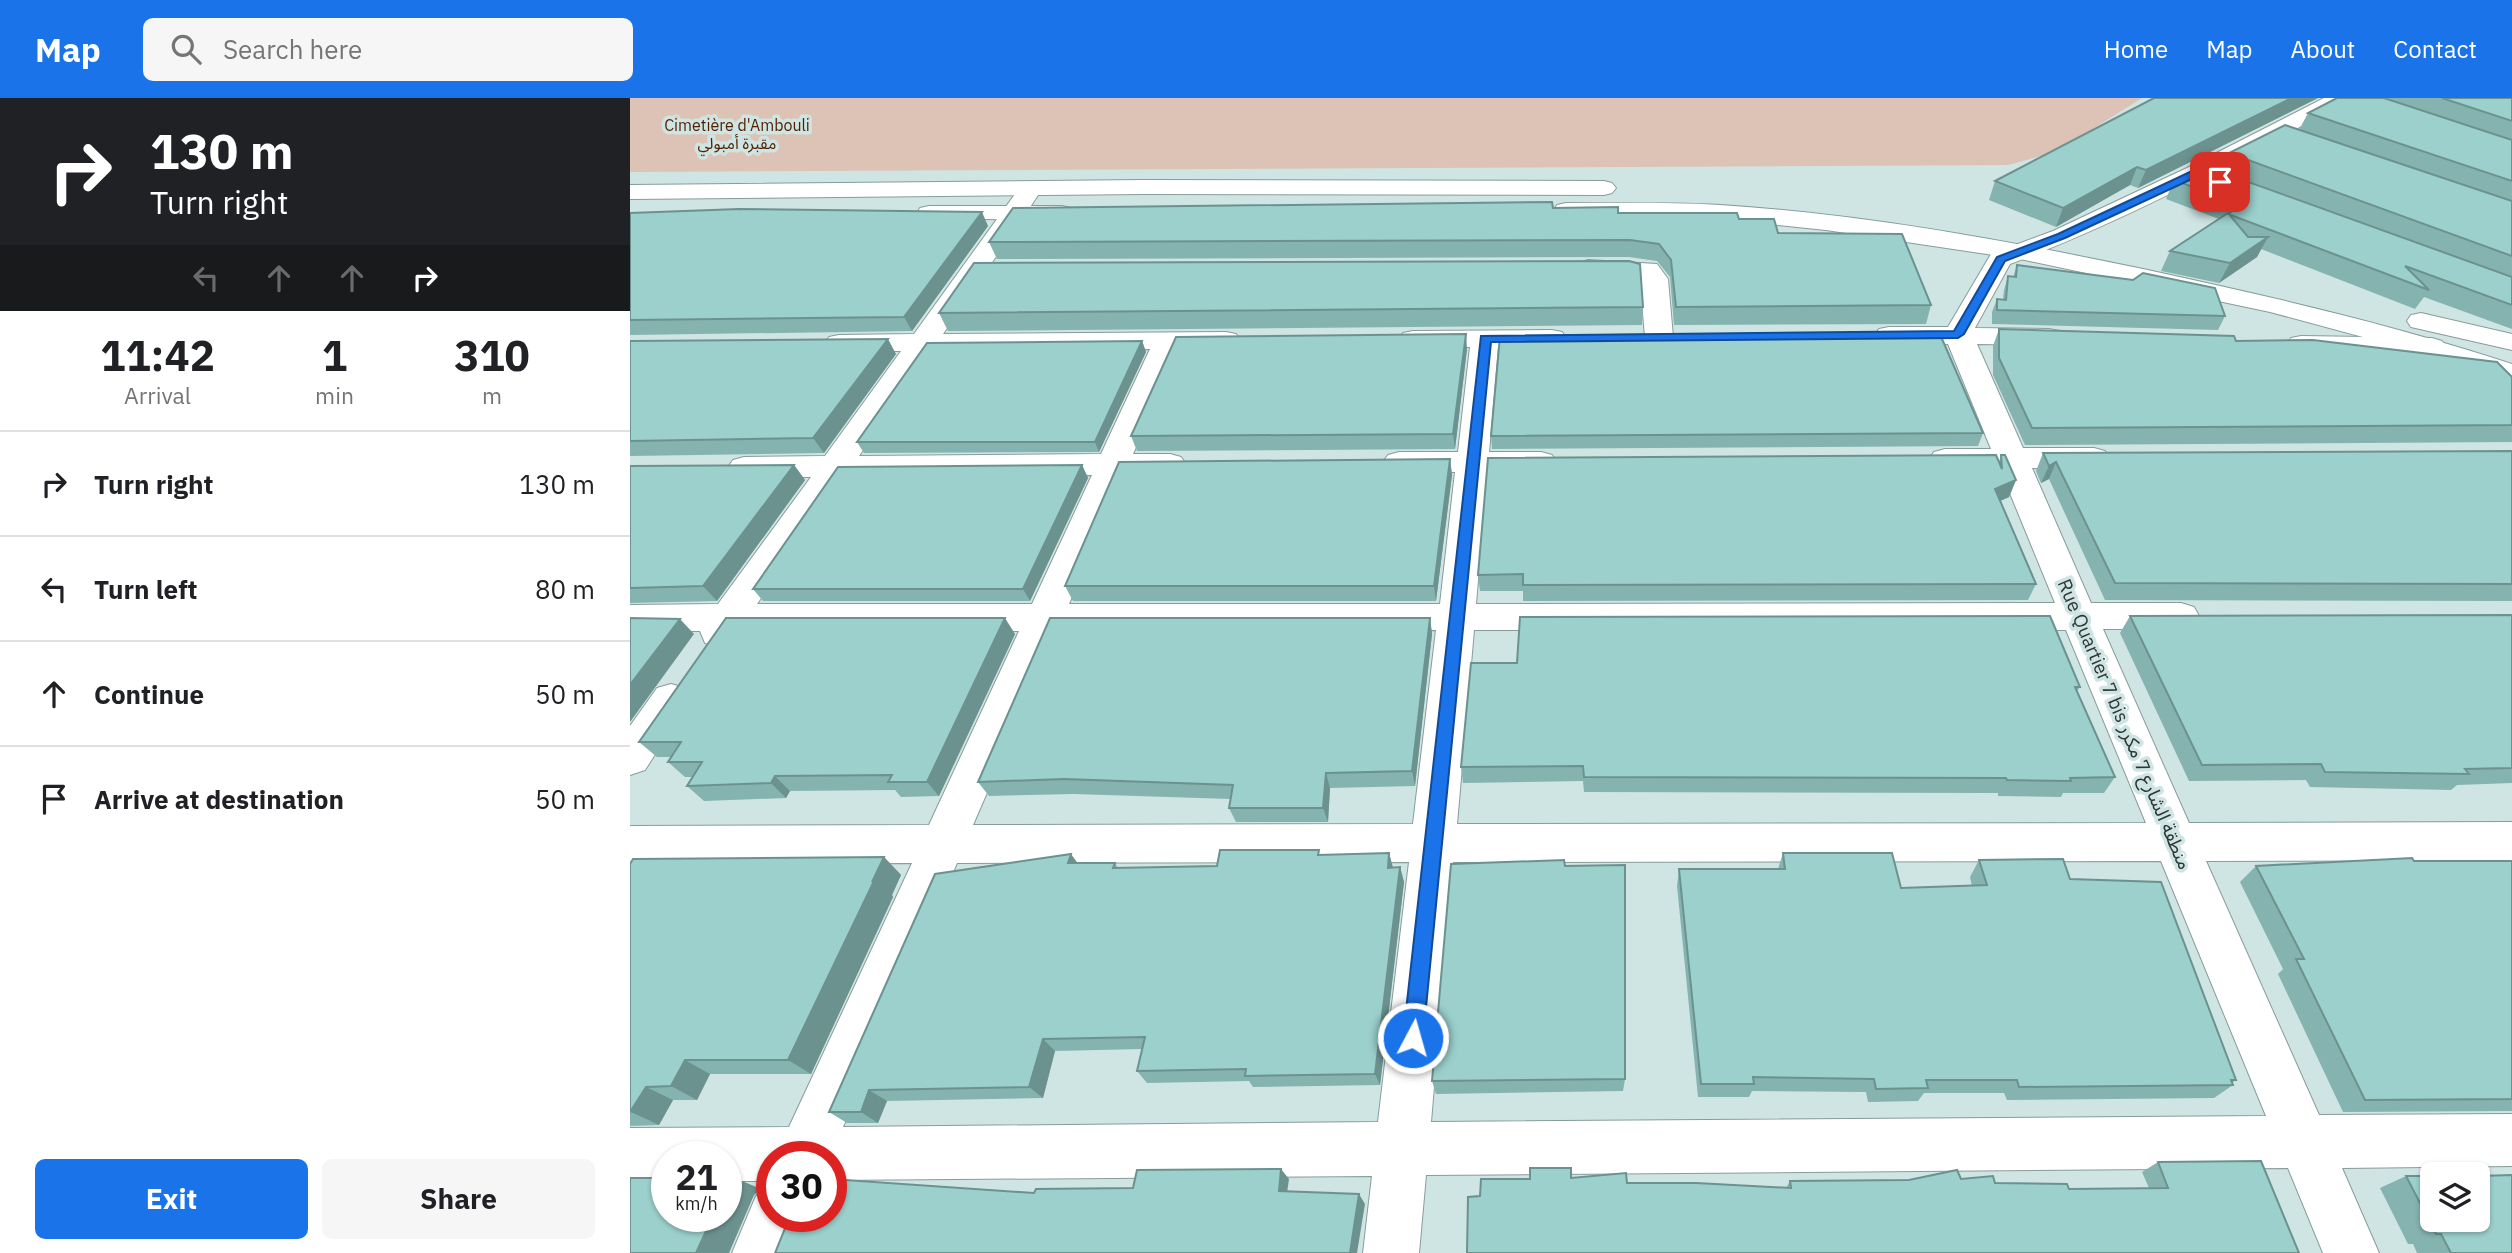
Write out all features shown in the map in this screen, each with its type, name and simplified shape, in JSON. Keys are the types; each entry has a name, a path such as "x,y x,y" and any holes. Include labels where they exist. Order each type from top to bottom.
{"street":[{"path":"1958,334 2000,259 2062,236 2351,99"},
{"path":"2277,132 2303,142"},
{"path":"2195,173 2221,183"},
{"path":"630,192 1022,201 1638,188 1721,190 1829,200 2062,236 2128,250"},
{"path":"630,758 922,343 987,270 1022,201"},
{"path":"904,213 1022,201 1079,213"},
{"path":"1347,212 1534,209 1719,212 1826,223 2020,251 2273,305 2432,347 2505,376"},
{"path":"630,213 849,213"},
{"path":"2193,264 2512,342"},
{"path":"1559,268 1648,270 1655,279 1659,337"},
{"name":"Rue Quartier 7 bis منطقة الشارع 7 مكرر","path":"1958,334 2351,1253"},
{"path":"1863,335 2069,337"},
{"path":"1389,339 1579,337"},
{"path":"1391,1253 1485,338"},
{"path":"811,344 1251,340"},
{"path":"810,1141 1042,617 1168,341"},
{"path":"2278,343 2432,347"},
{"path":"1914,459 2122,457"},
{"path":"1375,463 1568,461"},
{"path":"712,467 1195,464"},
{"path":"630,618 2218,616"},
{"path":"630,845 2512,841"},
{"path":"847,1155 2512,1140"},
{"path":"630,1155 756,1155"},
{"path":"760,1253 769,1232"}],"green space":[{"name":"Cimetière d'Ambouli مقبرة أمبولي","path":"630,98 2142,98 2091,130 2086,144 2008,165 630,172"}],"building":[{"path":"2154,98 2292,98 2146,170 2137,167 2063,208 1995,181"},
{"path":"2337,98 2384,98 2512,140 2512,181 2308,113"},
{"path":"2442,98 2512,98 2512,121"},
{"path":"2285,125 2512,201 2512,256 2229,153"},
{"path":"2204,166 2512,277 2512,305 2405,266 2429,290 2228,214 2241,205 2174,180"},
{"path":"1552,202 1553,208 1618,207 1618,213 1737,213 1739,219 1774,219 1778,233 1902,234 1931,305 1676,307 1671,260 1659,244 1630,240 989,242 1013,208"},
{"path":"739,209 982,212 904,317 630,320 630,213"},
{"path":"2228,213 2248,237 2268,237 2230,263 2170,251"},
{"path":"1629,261 1640,264 1643,307 939,313 974,263"},
{"path":"2017,265 2133,280 2143,273 2215,288 2225,316 1997,310 1997,299 2006,300 2008,276 2016,277"},
{"path":"1999,329 2234,336 2236,341 2313,340 2497,362 2512,377 2512,425 2032,428 1999,358"},
{"path":"1939,332 1983,433 1491,436 1500,336"},
{"path":"1466,334 1453,434 1131,436 1176,337"},
{"path":"888,339 813,438 630,441 630,341"},
{"path":"1142,341 1095,442 857,442 927,343"},
{"path":"2512,451 2512,584 2115,583 2056,462 2049,466 2043,453"},
{"path":"1996,455 2002,469 2001,455 2005,455 2016,480 1995,489 2036,584 1523,585 1523,574 1478,575 1488,458"},
{"path":"1450,459 1434,586 1065,586 1119,462"},
{"path":"794,465 703,586 630,588 630,466"},
{"path":"1082,465 1023,589 753,589 838,467"},
{"path":"2512,615 2512,768 2465,769 2469,774 2325,772 2321,764 2202,765 2130,616"},
{"path":"2050,616 2080,687 2075,687 2115,777 2070,778 2071,781 2006,778 1584,777 1583,766 1461,767 1471,663 1517,663 1520,617"},
{"path":"630,618 680,619 630,685"},
{"path":"726,618 1005,618 927,782 888,782 892,775 775,776 771,783 687,786 702,762 668,762 681,742 639,742"},
{"path":"1050,618 1430,618 1412,771 1326,773 1323,808 1229,808 1233,785 1064,779 978,782"},
{"path":"1220,850 1319,850 1318,855 1389,853 1388,868 1400,867 1375,1074 1245,1076 1246,1069 1137,1071 1145,1037 1043,1039 1029,1087 869,1090 861,1112 829,1112 935,874 1071,854 1068,863 1115,863 1113,868 1217,866"},
{"path":"1783,853 1892,853 1901,888 1987,885 1979,860 2063,859 2070,879 2161,882 2236,1080 2231,1080 2233,1085 2019,1087 2017,1080 1926,1080 1928,1088 1876,1089 1874,1079 1753,1077 1754,1084 1701,1084 1679,869 1785,869"},
{"path":"884,857 788,1060 685,1060 671,1086 646,1087 630,1112 630,864 633,859"},
{"path":"2412,858 2414,861 2512,861 2512,1099 2365,1100 2296,959 2304,959 2256,866"},
{"path":"1564,860 1565,866 1625,865 1625,1079 1432,1081 1451,864"},
{"path":"2261,1161 2299,1253 1467,1253 1468,1197 1480,1196 1481,1179 1530,1179 1530,1168 1571,1168 1571,1178 1626,1173 1627,1183 1696,1183 1791,1188 1790,1181 1909,1180 1957,1170 1961,1179 1993,1176 1995,1183 2067,1184 2069,1189 2168,1188 2158,1162"},
{"path":"1281,1169 1279,1191 1359,1194 1350,1253 775,1253 784,1232 847,1232 847,1180 1034,1193 1036,1189 1133,1188 1137,1170"},
{"path":"2512,1175 2512,1253 2451,1253 2441,1234 2435,1232 2490,1232 2490,1176"},
{"path":"2406,1176 2420,1176 2420,1203"},
{"path":"630,1178 651,1178 651,1232 706,1232 696,1253 630,1253"}],"route":[{"path":"1413,1038 1485,338 1958,334 2000,259 2062,236 2195,173 2220,182"}]}
